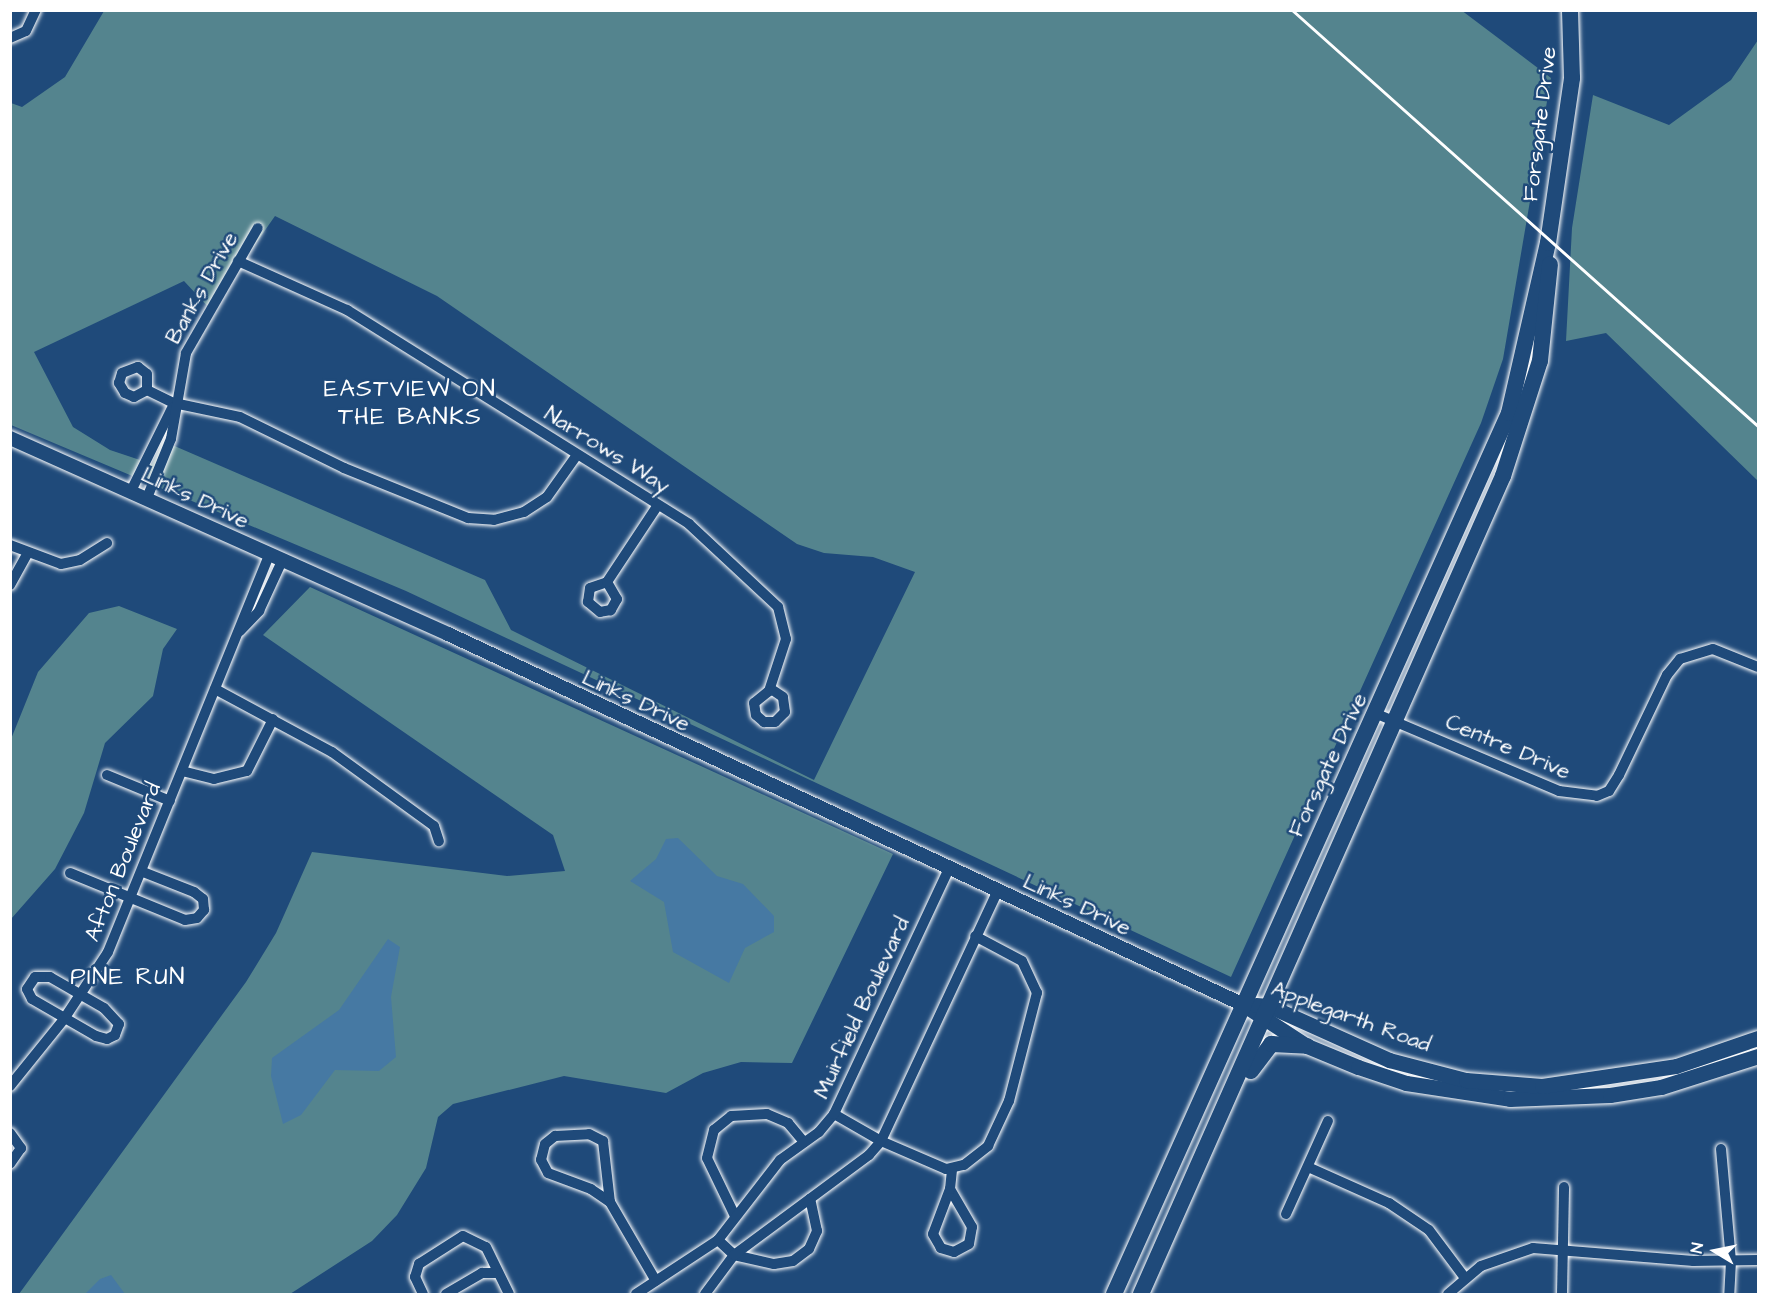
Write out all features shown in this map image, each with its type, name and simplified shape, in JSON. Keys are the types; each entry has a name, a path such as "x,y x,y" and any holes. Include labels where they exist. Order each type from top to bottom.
{"main road":[{"name":"Forsgate Drive","path":"1114,1294 1377,714 1509,413 1548,243 1572,78 1570,10"},
{"name":"Forsgate Drive","path":"1141,1294 1214,1134 1525,418 1549,314 1548,243"},
{"name":"Applegarth Road","path":"1244,1005 1389,1060 1466,1080 1542,1086 1676,1066 1758,1038"},
{"name":"Applegarth Road","path":"1266,1012 1307,1046 1406,1083 1510,1099 1599,1096 1661,1087 1758,1056"},
{"path":"1214,1134 1238,1100 1263,1051 1280,1043 1307,1046"}],"street":[{"path":"10,38 27,31 36,10"},
{"name":"Banks Drive","path":"147,498 171,438 174,403 186,353 258,228"},
{"name":"Narrows Way","path":"238,261 347,310 689,524 778,607 786,622 784,656 770,691 754,703 756,716 764,722 775,722 785,712 783,697 774,691"},
{"path":"147,390 174,403 240,417 344,468 468,518 494,520 524,512 547,496 578,455"},
{"name":"Banks Drive","path":"131,491 174,403"},
{"name":"Links Drive","path":"10,438 147,498 1244,1005"},
{"path":"607,582 658,505"},
{"path":"10,545 61,564 80,560 108,543"},
{"path":"10,585 28,553"},
{"name":"Afton Boulevard","path":"10,1086 64,1019 108,952 143,872 237,634 275,559"},
{"name":"Centre Drive","path":"1377,714 1559,791 1597,796 1609,791 1619,775 1667,675 1680,659 1713,649 1758,667"},
{"path":"215,689 332,752 434,826 439,841"},
{"path":"182,771 214,779 247,771 273,719"},
{"path":"107,775 170,801"},
{"name":"Muirfield Boulevard","path":"636,1294 718,1240 780,1160 804,1142 834,1114 949,869"},
{"path":"70,873 130,900 185,920 197,918 204,910 203,899 194,892 143,872"},
{"path":"705,1294 734,1255 869,1155 880,1141 997,892"},
{"path":"952,1169 982,1152 994,1136 1036,1005 1034,981 1022,961 975,936"},
{"path":"35,977 51,977 115,1016 119,1024 115,1035 107,1039 96,1036 64,1019 32,999 27,989 35,977"},
{"path":"735,1216 707,1158 714,1130 730,1116 767,1114 788,1123 804,1142"},
{"path":"834,1114 880,1141 952,1169"},
{"path":"1287,1214 1328,1122"},
{"path":"10,1133 21,1148 10,1164"},
{"path":"610,1202 591,1189 548,1173 541,1160 545,1144 555,1136 589,1134 603,1141 610,1202 657,1281"},
{"path":"1721,1149 1731,1261 1729,1294"},
{"path":"1308,1167 1389,1203 1429,1230 1465,1278"},
{"path":"950,1189 972,1227 969,1244 954,1252 941,1248 933,1234 950,1189 952,1169"},
{"path":"1562,1294 1566,1250 1564,1187"},
{"path":"718,1240 734,1255 774,1264 803,1256 817,1231 810,1199"},
{"path":"423,1294 415,1277 419,1264 457,1237 471,1237 486,1246 509,1294"},
{"path":"1448,1294 1465,1278 1513,1253 1533,1248 1731,1261 1758,1260"},
{"path":"446,1294 482,1272 498,1274"}],"green space":[{"path":"1461,10 1551,78 1503,359 1481,423 1231,977 406,591 11,425 11,103 22,107 65,77 104,11","holes":["275,216 437,296 797,544 824,553 873,557 915,572 814,780 511,630 485,580 163,441 152,464 110,450 73,427 34,352 184,281 210,309"]},
{"path":"1758,40 1758,481 1606,333 1566,341 1572,228 1593,95 1669,125 1731,80"},
{"path":"310,587 893,854 792,1063 741,1062 703,1073 666,1093 564,1076 453,1104 438,1117 426,1168 397,1215 372,1241 290,1294 19,1294 246,982 276,933 312,852 507,876 565,871 553,835 263,635"},
{"path":"119,606 177,629 163,649 153,696 105,743 84,813 55,869 11,919 11,739 38,672 89,613"}],"water":[{"path":"678,838 717,876 743,884 774,916 774,932 745,948 729,983 673,952 664,902 630,881 656,859 666,839"},
{"path":"388,939 400,947 391,997 396,1057 379,1071 335,1070 301,1115 283,1124 271,1076 272,1058 339,1010"},
{"path":"111,1275 125,1294 85,1294 100,1279"}],"railway":[{"path":"1292,10 1758,426"}],"district":[{"name":"EASTVIEW ON THE BANKS","path":"410,404"},
{"name":"PINE RUN","path":"128,978"}]}
